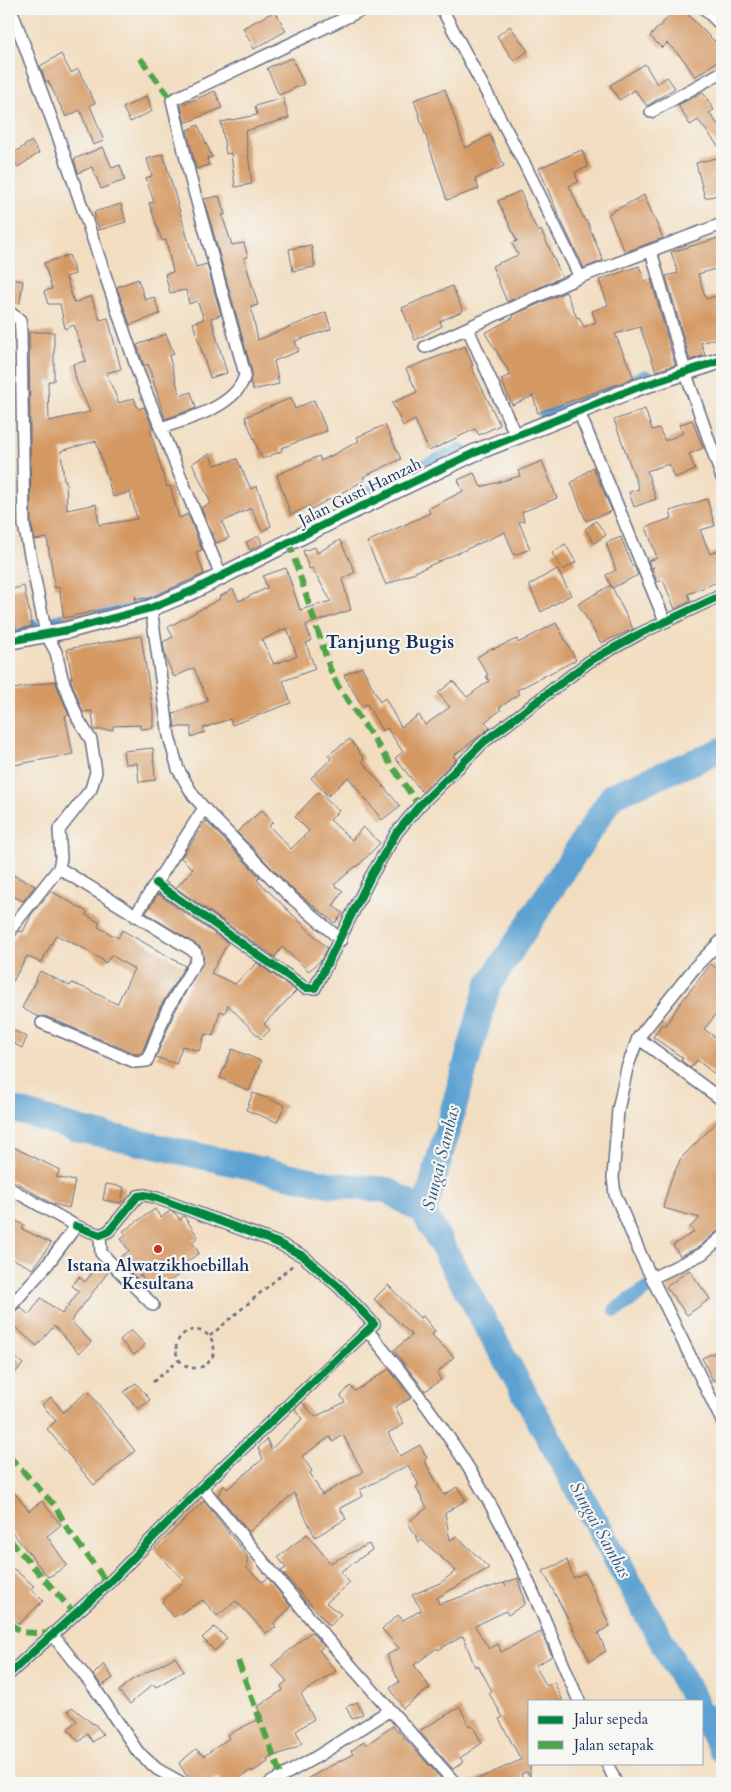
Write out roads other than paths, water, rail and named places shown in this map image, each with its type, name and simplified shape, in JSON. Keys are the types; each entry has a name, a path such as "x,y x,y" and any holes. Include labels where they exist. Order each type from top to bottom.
{"street":[{"path":"11,9 60,139 125,336 160,428 221,576"},
{"path":"160,428 201,415 217,406 236,392 245,374 191,180 172,100 364,9"},
{"path":"442,9 580,277"},
{"path":"705,9 722,26"},
{"path":"651,112 722,72"},
{"path":"425,347 580,277 722,224"},
{"path":"651,251 685,371 722,478"},
{"path":"9,312 20,320 21,331 24,525 46,634 56,652 62,678 78,719 91,740 96,772 90,789 59,830 61,858 59,868 9,931"},
{"path":"468,328 516,436"},
{"name":"Jalan Gusti Hamzah","path":"9,641 46,634 151,608 474,453 685,371 722,360"},
{"path":"579,412 665,621"},
{"path":"156,883 305,988 311,989 318,984 389,846 418,806 485,741 559,683 622,642 722,596"},
{"path":"151,608 169,736 178,769 193,795 204,808 286,892 341,940"},
{"path":"135,916 204,808"},
{"path":"42,1023 135,1062 147,1061 167,1010 197,960 192,950 59,868"},
{"path":"722,940 696,966 638,1038 627,1068 618,1110 613,1178 617,1201 652,1278 722,1421"},
{"path":"638,1038 722,1100"},
{"path":"9,1188 76,1226 100,1235 109,1230 135,1200 145,1195 278,1243 303,1256 339,1287 374,1324 202,1487 108,1584 9,1674"},
{"path":"9,1308 47,1265 76,1226"},
{"path":"100,1235 101,1253 153,1305"},
{"path":"652,1278 702,1254 722,1237"},
{"path":"368,1331 415,1389 488,1500 531,1586 579,1700"},
{"path":"202,1487 328,1640 455,1783"},
{"path":"52,1634 96,1690 138,1752 157,1770 182,1783"},
{"path":"270,1783 318,1756 390,1710"},
{"path":"607,1764 616,1783"}],"waterway":[{"path":"546,416 616,386 646,377"},
{"path":"362,498 416,470 461,451"},
{"path":"56,622 178,590"},
{"path":"9,632 33,627"},
{"name":"Sungai Sambas","path":"694,1700 424,1213 488,986 613,795 722,750"},
{"path":"9,1108 81,1130 333,1185 387,1190 424,1213"},
{"path":"616,1310 645,1290"},
{"name":"Sungai Sambas","path":"704,1718 722,1750"}],"place":[{"name":"Istana Alwatzikhoebillah Kesultana","path":"158,1249"}],"district":[{"name":"Tanjung Bugis","path":"390,642"}]}
